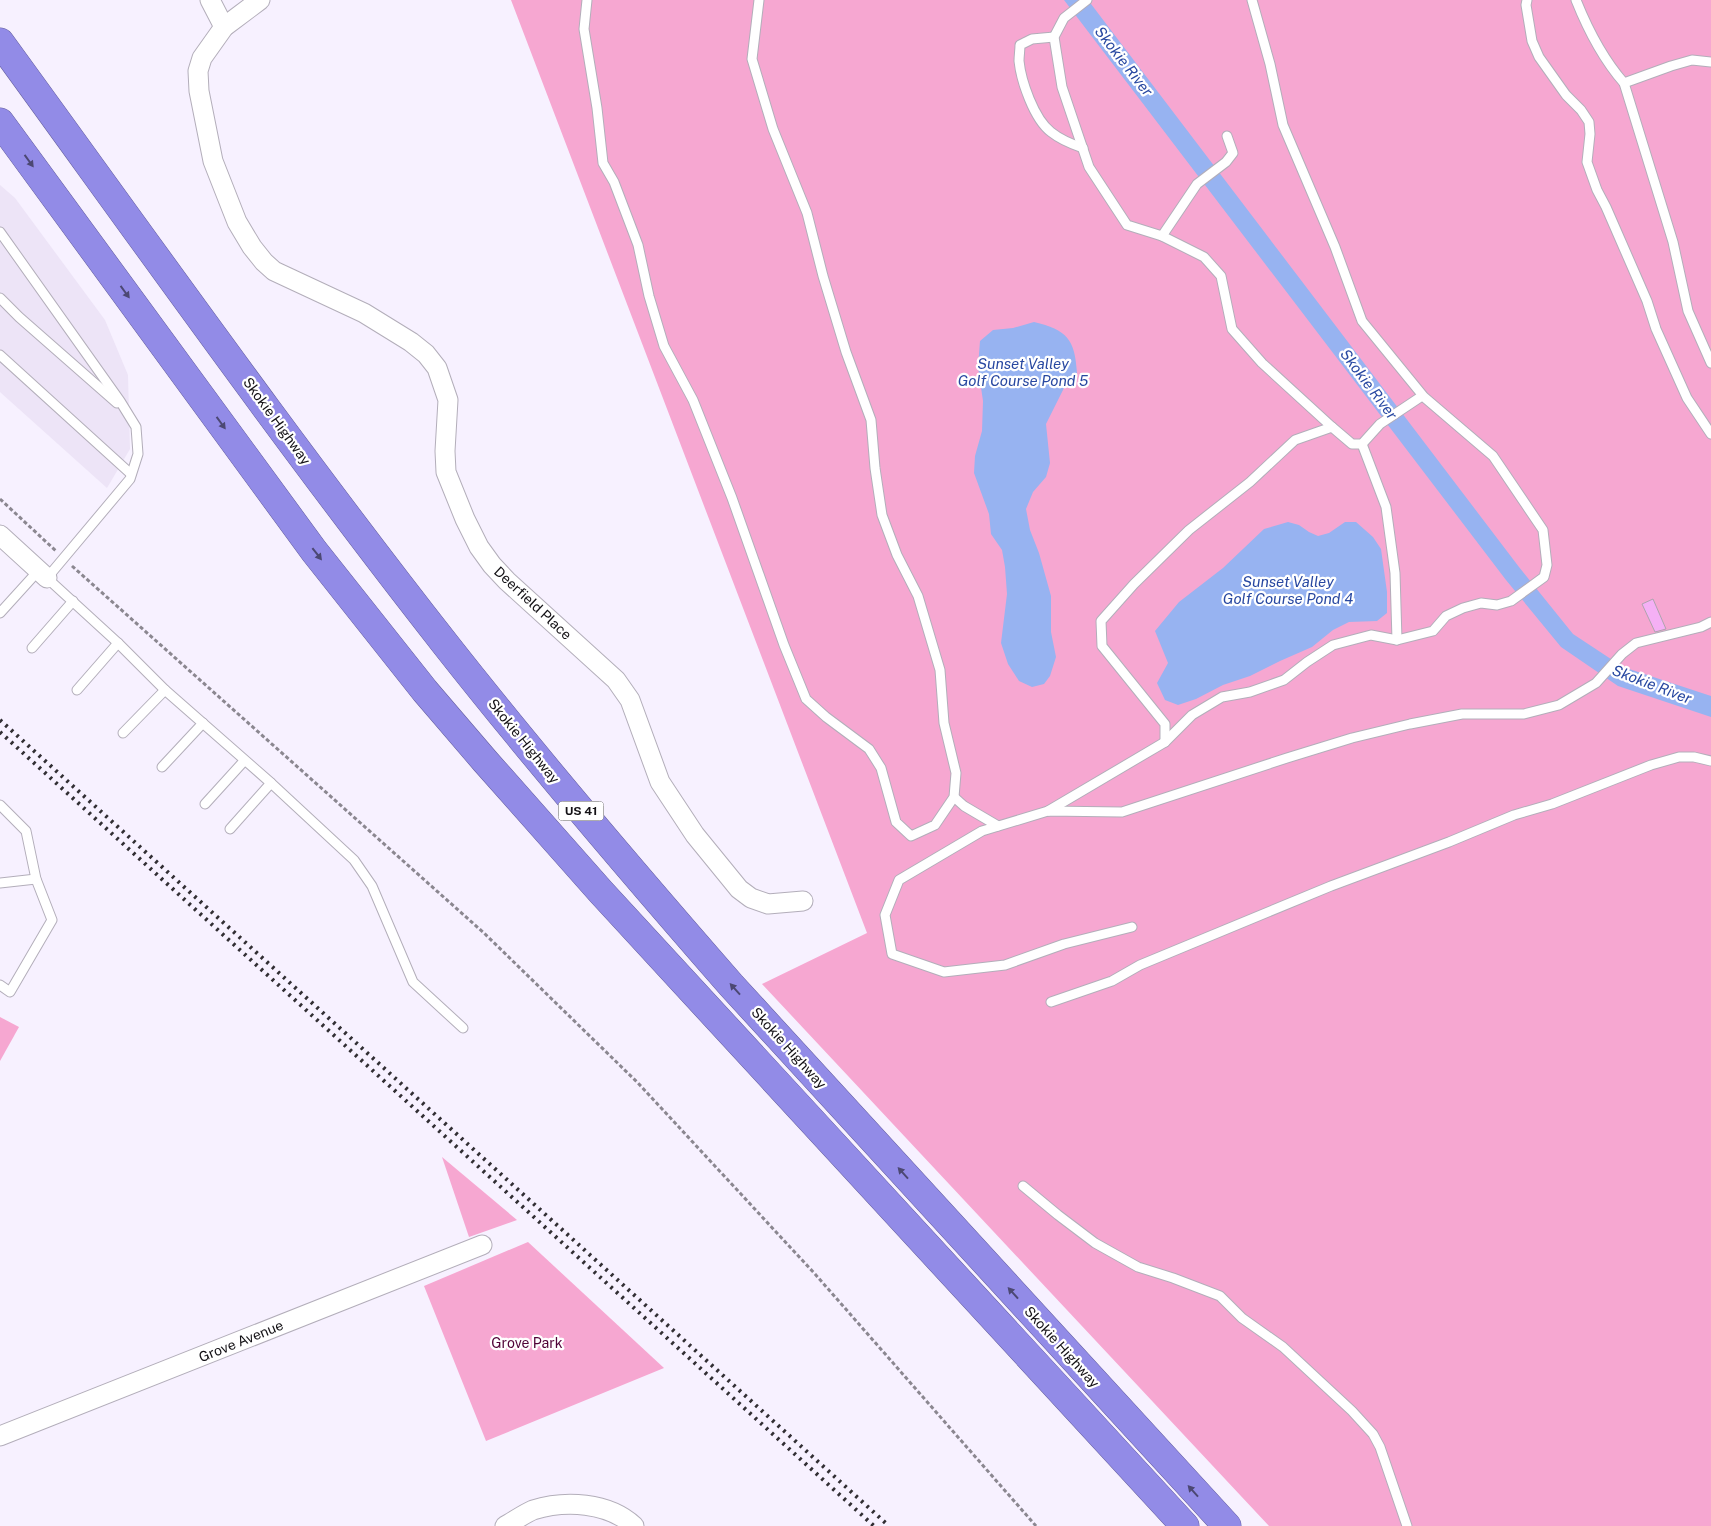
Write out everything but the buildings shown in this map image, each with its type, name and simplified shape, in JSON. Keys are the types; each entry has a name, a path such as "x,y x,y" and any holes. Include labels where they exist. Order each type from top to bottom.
{"highway":[{"name":"Skokie Highway","path":"0,42 308,464 446,645 550,774 651,894 738,993 1227,1526"},
{"name":"US 41","path":"0,122 314,551 443,712 601,892 1185,1526"}],"street":[{"path":"210,0 224,27"},
{"name":"Deerfield Place","path":"260,0 224,27 202,58 198,71 198,91 213,161 237,222 252,247 274,271 364,313 411,342 426,354 437,368 448,400 445,451 446,472 465,519 479,547 507,581 616,680 630,700 660,782 695,836 739,889 750,898 768,904 803,901"},
{"path":"0,535 43,574"},
{"name":"Grove Avenue","path":"0,1436 482,1245"},
{"path":"506,1526 532,1510 568,1504 592,1506 609,1511 627,1520 634,1526"}],"lane":[{"path":"587,0 584,28 597,108 602,163 614,182 638,245 649,296 664,346 693,400 732,498 784,645 806,699 826,717 869,749 881,768 896,822 911,836 935,825 954,797 956,773 944,723 940,670 918,596 897,555 882,515 875,468 872,420 843,343 822,276 807,213 773,129 752,59 759,0"},
{"path":"1086,0 1064,18 1054,38 1062,87 1089,167 1127,225 1162,236 1204,256 1221,276 1232,329 1262,363 1352,444 1362,444 1380,424 1422,396"},
{"path":"1132,927 1064,944 1005,965 944,972 892,954 884,915 900,880 982,831 1048,811 1164,742 1192,715 1222,697 1250,692 1284,680 1333,645 1371,634 1397,640 1433,632 1446,616 1463,608 1481,603 1497,605 1511,601 1544,577 1547,565 1543,530 1492,456 1422,396 1362,321 1335,247 1283,124 1270,64 1252,0"},
{"path":"1527,0 1526,5 1532,41 1539,57 1549,72 1589,122 1590,134 1587,162 1597,190 1609,213 1647,301 1656,329 1687,398 1711,434"},
{"path":"1576,0 1585,22 1609,66 1624,83 1673,242 1688,311 1711,363"},
{"path":"1054,38 1032,38 1020,45 1019,60 1026,92 1049,131 1066,142 1083,148"},
{"path":"1624,83 1692,60 1711,62"},
{"path":"1162,236 1197,184 1226,162 1233,153 1227,136"},
{"path":"0,232 125,410 136,428 138,454 130,479 64,559 43,574 0,613"},
{"path":"0,298 125,410"},
{"path":"0,355 131,474"},
{"path":"1164,742 1165,724 1102,646 1101,621 1134,584 1189,530 1250,482 1295,440 1332,427"},
{"path":"1362,444 1386,507 1394,573 1397,640"},
{"path":"43,574 118,643 164,690 271,783 354,860 372,886 413,982 463,1028"},
{"path":"32,648 73,602"},
{"path":"1048,811 1122,812 1352,738 1462,714 1524,714 1559,705 1596,683 1622,654 1636,643 1701,627 1711,622"},
{"path":"77,690 118,643"},
{"path":"123,733 164,690"},
{"path":"162,768 202,723"},
{"path":"1051,1002 1112,981 1140,965 1331,886 1449,842 1514,815 1552,804 1651,765 1679,757 1694,757 1711,761"},
{"path":"205,804 244,761"},
{"path":"230,829 271,783"},
{"path":"954,797 964,806 998,826"},
{"path":"0,805 26,831 36,879 52,920 10,992 0,985"},
{"path":"0,883 36,879"},
{"path":"1023,1186 1095,1243 1138,1267 1220,1296 1242,1318 1283,1347 1352,1411 1373,1434 1380,1447 1407,1526"}],"path":[{"path":"0,499 64,559 484,933 638,1083 815,1274 1036,1526"}],"shaded area":[{"path":"0,185 15,198 105,320 128,375 130,449 107,488 0,392"}],"green space":[{"path":"511,0 1711,0 1711,1526 1269,1526 762,984 867,933"},
{"path":"0,1017 19,1027 0,1061"},
{"path":"442,1157 517,1220 469,1237"},
{"name":"Grove Park","path":"528,1242 664,1368 486,1441 424,1286"}],"water":[{"name":"Skokie River","path":"1064,0 1088,0 1519,567 1573,634 1623,667 1711,696 1711,717 1618,686 1561,647 1506,580"},
{"name":"Sunset Valley Golf Course Pond 5","path":"1034,322 1054,329 1067,338 1074,352 1077,373 1064,388 1046,424 1050,463 1046,477 1033,492 1026,509 1030,530 1039,553 1051,596 1051,632 1056,657 1050,676 1044,684 1032,687 1019,681 1008,664 1001,643 1007,594 1005,567 1002,550 991,534 989,514 974,473 975,456 982,431 983,401 978,367 980,341 993,330 1013,328"},
{"name":"Sunset Valley Golf Course Pond 4","path":"1288,522 1299,525 1318,536 1329,533 1345,522 1356,522 1373,537 1381,549 1387,592 1387,613 1377,621 1349,622 1333,630 1312,647 1250,676 1223,685 1196,699 1178,705 1165,700 1157,683 1168,663 1155,631 1179,602 1223,568 1264,529"}],"railway":[{"path":"0,720 889,1526"},
{"path":"0,732 874,1526"}]}
